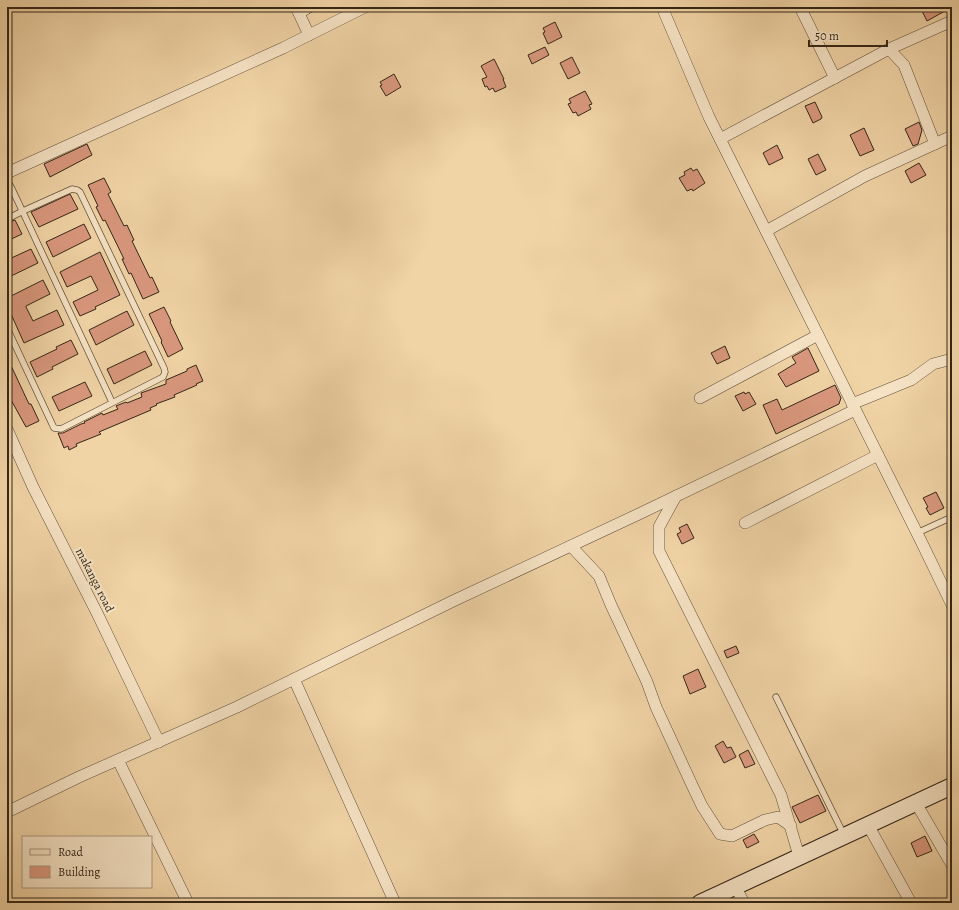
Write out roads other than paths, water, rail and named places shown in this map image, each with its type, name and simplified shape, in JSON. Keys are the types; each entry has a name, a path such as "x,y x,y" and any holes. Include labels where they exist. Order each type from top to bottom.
{"street":[{"path":"309,7 297,10 309,35"},
{"path":"7,173 283,48 365,7"},
{"path":"662,7 720,139 952,605"},
{"path":"800,7 835,78"},
{"path":"720,139 889,49 952,21"},
{"path":"889,49 904,65 935,144"},
{"path":"766,231 865,176 952,136"},
{"path":"700,398 818,335"},
{"path":"7,812 79,777 294,680 453,601 676,496 911,380 933,364 952,359"},
{"name":"makanga road","path":"7,429 33,486 97,613 159,742"},
{"path":"745,523 878,455"},
{"path":"676,496 659,527 659,551 781,795 799,856"},
{"path":"571,546 599,576 692,786 702,806 720,834 732,836 765,820 778,818 791,826"},
{"path":"294,680 395,903"},
{"path":"118,760 188,903"},
{"path":"700,903 952,786"},
{"path":"916,803 952,865"},
{"path":"868,825 911,903"},
{"path":"735,886 744,903"}],"lane":[{"path":"7,180 23,211 112,402"},
{"path":"7,219 72,190 77,190 80,192 165,372 163,377 60,429 54,428 7,328"},
{"path":"917,533 952,517"},
{"path":"776,698 844,836"}]}
